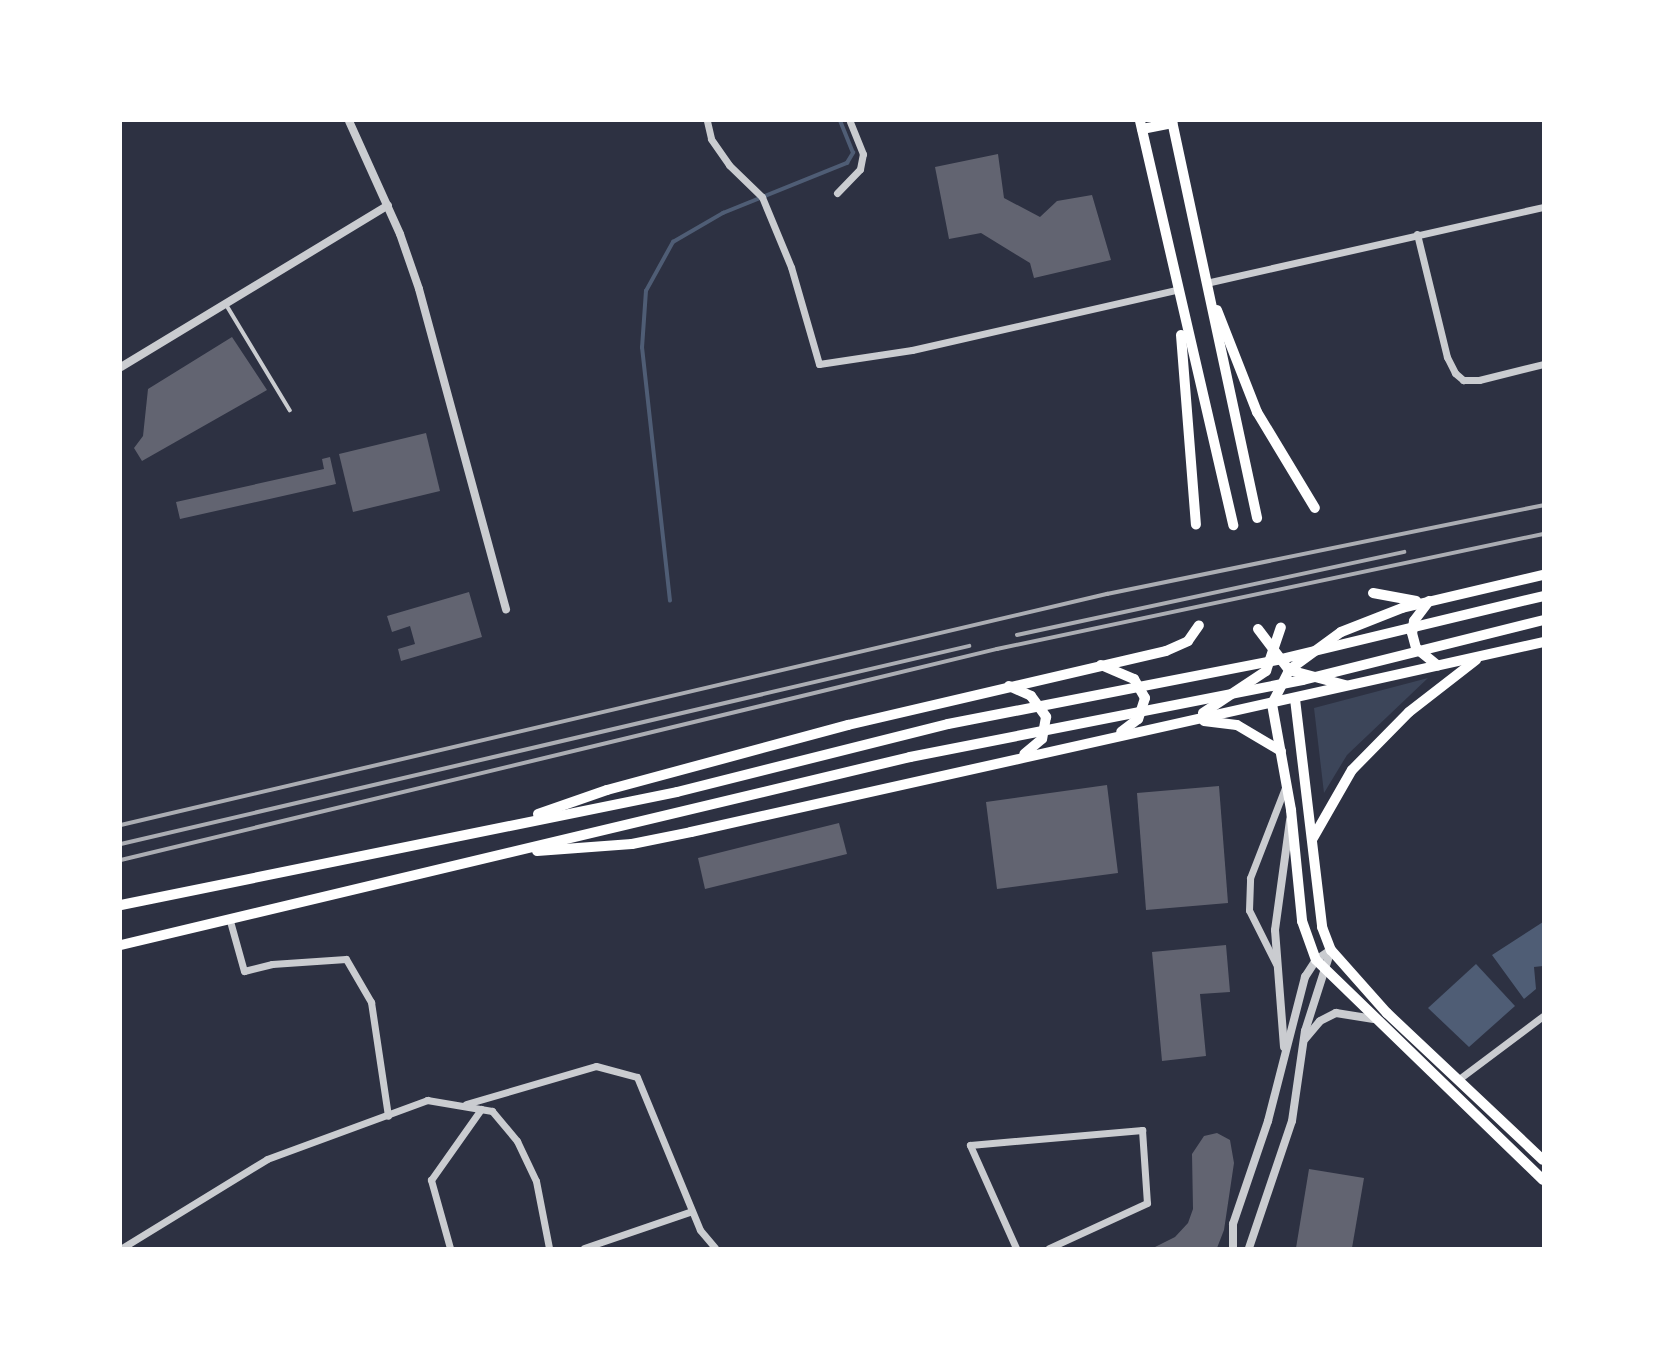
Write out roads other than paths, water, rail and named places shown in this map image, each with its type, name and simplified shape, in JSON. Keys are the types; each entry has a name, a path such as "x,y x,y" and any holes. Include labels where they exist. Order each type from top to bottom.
{"highway":[{"path":"1233,525 1176,290 1141,125 1172,122 1257,518"},
{"path":"1206,283 1257,412 1315,508"},
{"path":"1176,290 1196,524"},
{"path":"1272,704 1289,670 1341,632 1429,601 1543,575"},
{"path":"1373,593 1396,600 1429,601"},
{"path":"121,905 510,825 810,759 1014,710 1324,650 1543,596"},
{"path":"1429,601 1414,621 1412,633 1416,648 1438,666"},
{"path":"121,945 947,749 1303,680 1543,620"},
{"path":"510,825 679,770 1009,686 1166,651 1188,640 1199,625"},
{"path":"1187,720 1229,699 1266,671 1275,654 1281,628 1295,699"},
{"path":"1272,704 1258,629 1289,670 1318,681 1353,686"},
{"path":"514,852 632,844 1543,642"},
{"path":"1313,838 1352,769 1417,704 1483,656"},
{"path":"1099,665 1134,679 1145,698 1138,719 1112,736"},
{"path":"1009,686 1031,696 1046,717 1042,739 1021,756"},
{"path":"1187,720 1237,725 1281,751"}],"main road":[{"path":"1295,699 1322,927 1331,950 1387,1013 1543,1160"},
{"path":"1272,704 1291,810 1302,921 1316,960 1543,1180"}],"street":[{"path":"349,121 388,205 419,289 506,609"},
{"path":"707,121 711,139 729,165 762,197 791,267 819,364 912,350 1176,290"},
{"path":"837,193 860,169 863,154 850,121"},
{"path":"121,367 388,205"},
{"path":"1206,283 1543,206"},
{"path":"1417,234 1447,357 1455,373 1463,380 1479,380 1543,364"},
{"path":"1276,964 1248,909 1250,878 1286,785"},
{"path":"1284,1054 1276,964 1278,895 1291,810"},
{"path":"230,920 244,971 272,964 346,959 371,1002 388,1116"},
{"path":"1233,1248 1233,1224 1305,977 1316,960 1331,950"},
{"path":"1249,1248 1292,1122 1303,1042 1331,950"},
{"path":"1303,1042 1320,1021 1336,1013 1374,1018"},
{"path":"1459,1079 1543,1016"},
{"path":"461,1106 596,1066 636,1077 700,1230 715,1248"},
{"path":"122,1248 267,1159 427,1100 492,1111 517,1141 536,1181 549,1248"},
{"path":"450,1248 431,1180 481,1109"},
{"path":"1016,1248 970,1145 1142,1130 1147,1203 1049,1248"},
{"path":"584,1248 692,1210"}],"lane":[{"path":"226,303 290,410"}],"waterway":[{"path":"670,601 642,348 646,291 673,242 723,213 847,163 853,153 840,121"}],"railway":[{"path":"121,825 1107,594 1543,505"},
{"path":"121,860 997,649 1543,534"},
{"path":"1017,635 1404,552"},
{"path":"121,844 969,646"}]}
